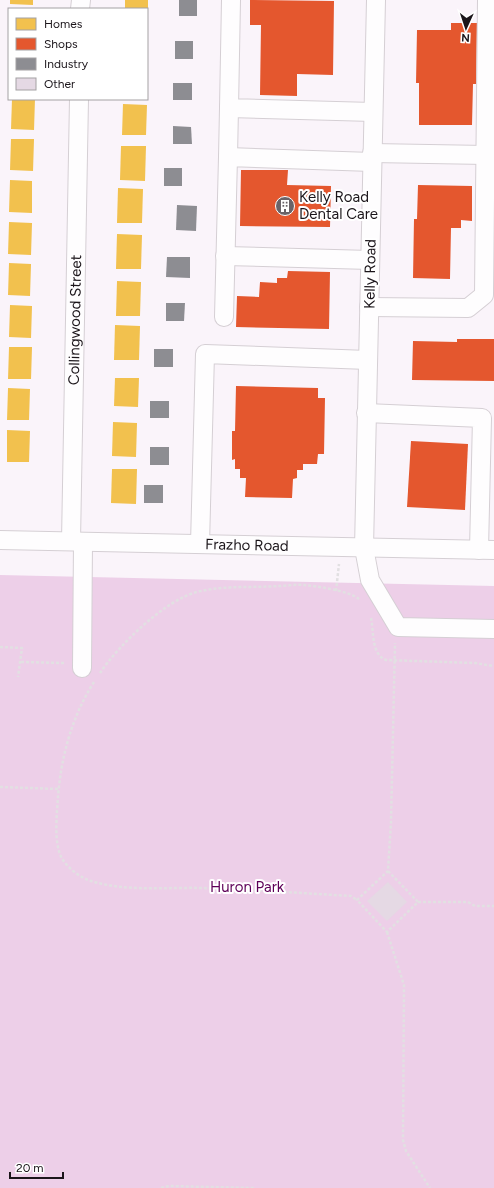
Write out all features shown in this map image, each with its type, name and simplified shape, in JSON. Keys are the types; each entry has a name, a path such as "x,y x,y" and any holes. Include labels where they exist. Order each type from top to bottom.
{"street":[{"path":"224,317 231,0"},
{"name":"Kelly Road","path":"376,0 364,548 370,580 398,627 494,629"},
{"path":"369,307 468,308 484,295 487,0"},
{"name":"Collingwood Street","path":"79,100 77,541 82,668"},
{"path":"229,108 373,112"},
{"path":"228,157 372,158 486,155"},
{"path":"225,256 370,260"},
{"path":"200,544 205,354 368,360"},
{"path":"366,413 482,418 480,513 487,550"},
{"name":"Frazho Road","path":"0,540 487,550"}],"path":[{"path":"336,591 339,566"},
{"path":"362,601 356,596 303,585 216,588 196,592 186,596 156,616 126,641 105,665 91,687 72,727 65,750 59,789 58,841 62,859 74,872 89,881 124,886 203,888 351,896 357,900 387,932 404,985 403,1140 406,1151 430,1188"},
{"path":"370,612 376,652 382,658 394,660 474,663 494,666"},
{"path":"357,900 388,871 391,822 395,641"},
{"path":"0,647 22,648 18,677"},
{"path":"0,787 59,789"},
{"path":"388,871 418,902"},
{"path":"387,932 418,902 468,902 475,906 494,906"},
{"path":"161,1188 169,1186 254,1188"}],"green space":[{"name":"Huron Park","path":"0,575 494,586 494,1188 0,1188"}],"building: Homes":[{"path":"10,0 33,0 33,5 10,4"},
{"path":"125,0 148,0 148,8 125,8"},
{"path":"12,100 35,100 34,130 11,129"},
{"path":"123,104 147,105 146,135 122,135"},
{"path":"11,139 34,139 33,171 10,170"},
{"path":"121,146 146,146 145,181 120,180"},
{"path":"10,180 32,181 32,213 9,212"},
{"path":"118,188 143,189 142,223 117,223"},
{"path":"9,222 32,223 31,255 8,254"},
{"path":"117,234 142,235 141,269 116,269"},
{"path":"9,263 31,264 30,296 8,295"},
{"path":"117,281 141,282 140,316 116,316"},
{"path":"10,305 32,306 31,338 9,337"},
{"path":"115,325 140,326 139,360 114,360"},
{"path":"9,347 32,347 31,379 8,379"},
{"path":"115,378 139,378 138,407 114,406"},
{"path":"8,388 30,389 29,420 7,420"},
{"path":"113,422 137,423 136,457 112,456"},
{"path":"7,430 30,431 29,462 7,462"},
{"path":"112,469 137,469 136,504 111,503"}],"building: Shops":[{"path":"250,0 334,1 333,75 297,74 297,96 260,95 261,25 250,25"},
{"path":"451,23 477,23 476,84 473,84 472,125 419,125 419,83 416,83 417,30 451,30"},
{"name":"Kelly Road Dental Care","path":"241,170 288,170 287,185 331,186 330,227 240,226"},
{"path":"418,185 472,186 472,221 461,220 461,228 451,228 450,279 413,278 414,219 417,219"},
{"path":"288,271 330,272 329,329 236,327 237,296 259,297 260,282 277,283 277,278 287,278"},
{"path":"457,339 494,339 494,381 412,380 413,341 457,342"},
{"path":"236,386 318,388 318,398 325,398 324,454 318,454 317,464 303,464 303,470 297,470 297,478 293,479 292,498 245,497 246,478 240,478 240,469 235,469 235,459 232,460 232,431 235,431"},
{"path":"411,441 468,444 465,510 407,507"}],"building: Industry":[{"path":"179,0 197,0 197,16 179,16"},
{"path":"175,41 193,41 193,59 175,59"},
{"path":"173,83 192,83 192,100 173,100"},
{"path":"173,126 191,127 192,144 173,144"},
{"path":"164,168 182,168 182,186 164,186"},
{"path":"177,205 197,206 196,231 176,230"},
{"path":"167,257 190,257 190,278 166,277"},
{"path":"166,303 185,303 184,321 166,321"},
{"path":"154,349 173,349 173,367 154,367"},
{"path":"150,401 169,401 169,418 150,418"},
{"path":"150,447 169,447 169,465 150,465"},
{"path":"144,485 163,485 163,503 144,503"}],"building: Other":[{"path":"388,882 407,902 387,921 367,901"}],"place":[{"name":"Kelly Road Dental Care","path":"285,206"}]}
